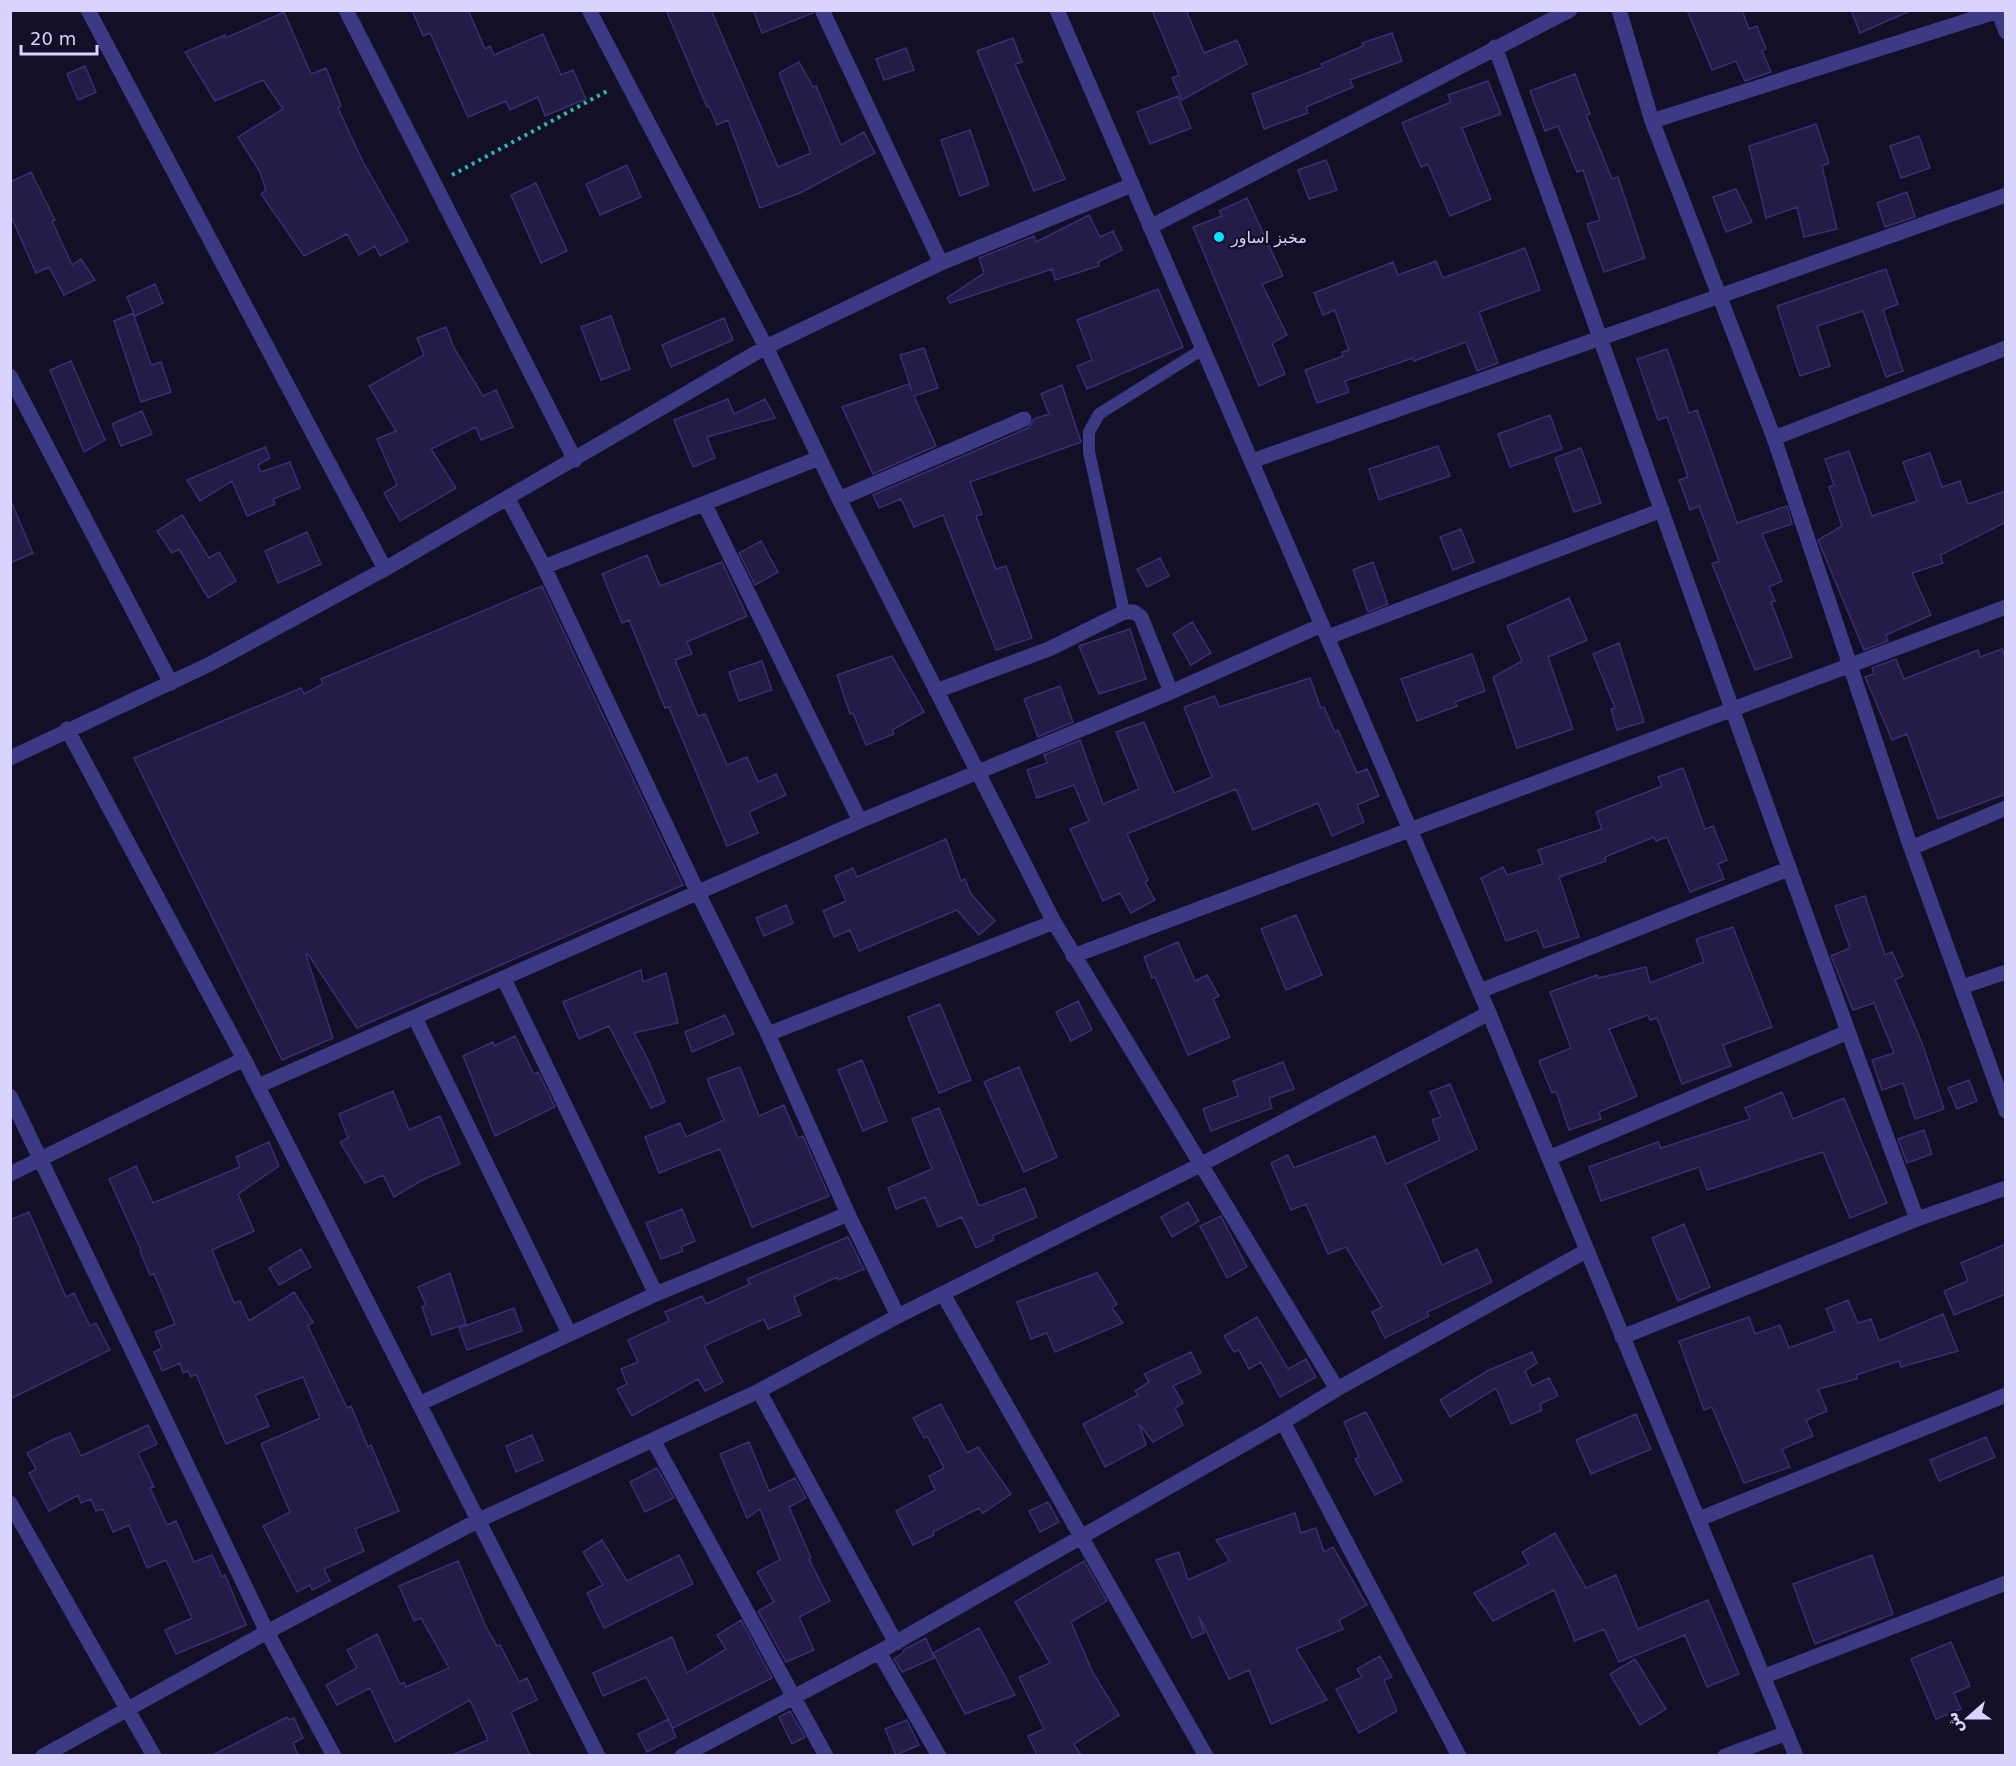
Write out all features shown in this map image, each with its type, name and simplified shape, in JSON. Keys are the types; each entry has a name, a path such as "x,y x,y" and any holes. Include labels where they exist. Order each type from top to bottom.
{"street":[{"path":"88,10 385,569"},
{"path":"346,10 575,460"},
{"path":"589,10 624,82 766,347 839,500 1054,922 1337,1389"},
{"path":"1057,10 1408,829 1480,991 1796,1755"},
{"path":"1150,227 1570,10"},
{"path":"1619,10 1652,121 1774,438 1911,848 2006,1111"},
{"path":"1652,121 1998,11 2006,32"},
{"path":"825,12 941,263"},
{"path":"1495,47 1602,339 1788,869 1917,1219"},
{"path":"10,758 67,729 171,683 385,569 766,347 941,263 1132,185"},
{"path":"1252,461 2006,195"},
{"path":"1774,438 2006,348"},
{"path":"10,376 171,683"},
{"path":"839,500 1024,418"},
{"path":"544,567 819,459"},
{"path":"508,499 544,567 698,893 768,1034 848,1214 898,1316"},
{"path":"705,505 860,821"},
{"path":"258,1086 860,821 1171,692 1325,631 1662,510"},
{"path":"1073,956 2006,607"},
{"path":"936,691 1049,649 1124,612 1134,612 1141,617 1171,692"},
{"path":"67,729 258,1086 421,1403 477,1521 598,1755"},
{"path":"1911,848 2006,808"},
{"path":"1480,991 1788,869"},
{"path":"768,1034 1054,922"},
{"path":"1962,987 2006,972"},
{"path":"504,979 656,1294"},
{"path":"44,1755 267,1632 477,1521 759,1391 898,1316 1200,1164 1489,1013"},
{"path":"415,1018 569,1333"},
{"path":"1549,1158 1848,1032"},
{"path":"10,1174 244,1059"},
{"path":"10,1096 267,1632 334,1755"},
{"path":"1622,1337 1917,1219 2006,1188"},
{"path":"421,1403 656,1294 848,1214"},
{"path":"682,1755 795,1698 896,1643 1337,1389 1586,1251"},
{"path":"943,1294 1206,1755"},
{"path":"759,1391 896,1643"},
{"path":"1699,1519 2006,1395"},
{"path":"1283,1422 1459,1755"},
{"path":"653,1440 826,1755"},
{"path":"10,1503 154,1755"},
{"path":"1765,1676 2006,1583"},
{"path":"879,1652 939,1755"},
{"path":"1725,1755 1787,1733"}],"lane":[{"path":"1124,612 1089,452 1089,432 1099,414 1203,349"}],"path":[{"path":"435,184 624,82"}],"building":[{"path":"412,10 468,10 485,49 490,46 494,55 543,34 561,75 573,70 586,99 545,116 538,97 510,110 506,101 468,117 430,33 423,36"},
{"path":"666,10 711,10 778,167 811,153 779,73 799,62 813,87 816,86 841,145 864,132 875,153 802,192 760,208 728,120 717,125 709,106 707,107"},
{"path":"753,10 812,10 813,13 762,33"},
{"path":"1152,10 1186,10 1204,53 1237,40 1247,64 1182,100 1172,78 1179,75"},
{"path":"1687,10 1742,10 1749,29 1757,26 1766,49 1762,51 1771,72 1745,81 1736,61 1712,70"},
{"path":"1851,10 1912,10 1860,33"},
{"path":"284,12 311,74 326,68 341,106 338,108 362,160 408,241 380,256 375,246 359,255 347,234 304,256 261,194 266,190 260,172 238,137 283,109 263,80 215,101 185,52 225,35 226,38"},
{"path":"1392,33 1402,61 1350,80 1353,87 1306,107 1308,113 1264,129 1252,94 1323,67 1321,64 1363,46 1362,43"},
{"path":"1013,38 1022,62 1015,64 1065,179 1034,191 977,51"},
{"path":"906,48 914,70 884,80 876,59"},
{"path":"85,66 96,92 78,100 67,74"},
{"path":"1575,74 1590,114 1586,115 1612,179 1618,177 1645,258 1604,272 1587,224 1600,220 1583,170 1577,172 1558,126 1545,131 1530,91"},
{"path":"1488,81 1501,114 1462,128 1491,199 1450,216 1428,164 1421,167 1402,123 1451,102 1448,95"},
{"path":"1178,96 1191,128 1150,144 1137,112"},
{"path":"1816,124 1829,163 1822,166 1837,229 1804,237 1797,207 1766,218 1749,146"},
{"path":"970,130 989,185 960,196 941,140"},
{"path":"1919,136 1930,168 1901,178 1890,146"},
{"path":"1326,160 1337,190 1309,199 1298,170"},
{"path":"627,165 641,197 600,215 586,184"},
{"path":"31,172 55,220 52,221 72,265 81,259 95,280 64,295 49,267 36,273 10,214 10,182"},
{"path":"536,183 567,251 541,263 511,195"},
{"path":"1736,189 1752,222 1726,232 1713,197"},
{"path":"1907,192 1915,217 1885,227 1877,203"},
{"path":"1247,198 1283,276 1262,284 1287,335 1272,343 1285,374 1259,386 1193,227 1222,216 1219,211"},
{"path":"1089,215 1100,237 1113,231 1122,250 1098,262 1099,266 1055,280 1052,269 950,303 947,298 984,273 979,258 1034,236 1036,242"},
{"path":"1525,248 1540,290 1479,312 1498,363 1477,371 1466,342 1414,361 1413,358 1345,381 1349,392 1317,403 1305,370 1343,356 1342,352 1349,350 1335,310 1323,315 1314,293 1393,262 1398,275 1436,261 1443,278"},
{"path":"1886,269 1898,304 1883,310 1903,371 1886,377 1863,311 1817,326 1830,366 1800,376 1777,306"},
{"path":"155,284 163,303 135,316 127,297"},
{"path":"1158,289 1183,347 1087,389 1077,366 1092,360 1077,320"},
{"path":"133,313 151,365 161,362 171,392 141,402 114,321"},
{"path":"611,316 630,369 601,380 581,327"},
{"path":"724,318 733,340 671,367 662,345"},
{"path":"446,327 454,348 483,396 496,390 513,427 481,440 476,427 431,449 456,488 400,521 384,493 397,485 377,439 396,431 369,386 424,355 417,338"},
{"path":"924,348 938,388 914,396 936,446 873,474 842,407 909,384 912,391 900,355"},
{"path":"1667,349 1689,413 1697,410 1737,523 1787,506 1792,524 1762,534 1782,581 1769,587 1775,601 1771,602 1792,657 1755,670 1712,564 1719,561 1699,506 1690,510 1679,480 1688,477 1667,417 1658,420 1637,359"},
{"path":"71,361 105,440 84,452 50,370"},
{"path":"1062,385 1081,442 970,482 982,514 976,516 996,569 1006,566 1032,638 996,650 943,515 914,527 901,499 879,508 873,495 1028,428 1034,419 1049,414 1041,394"},
{"path":"728,399 734,414 765,399 775,418 707,437 715,458 693,467 674,420"},
{"path":"142,411 152,434 121,446 112,424"},
{"path":"1550,415 1562,449 1510,467 1498,434"},
{"path":"1438,446 1450,476 1379,500 1369,469"},
{"path":"265,447 270,458 258,465 261,472 290,462 300,488 273,499 275,504 247,516 232,481 200,501 187,480"},
{"path":"1581,448 1601,503 1574,512 1555,458"},
{"path":"1849,451 1872,516 1917,501 1903,462 1930,453 1942,487 1960,481 1968,504 2006,491 2006,522 1940,555 1943,563 1912,573 1931,615 1886,635 1888,641 1864,650 1818,540 1842,526 1829,487 1834,485 1825,459"},
{"path":"10,499 33,553 10,563"},
{"path":"182,515 209,558 219,552 236,581 208,598 179,549 172,553 157,531"},
{"path":"1461,529 1474,562 1453,570 1440,537"},
{"path":"307,532 321,564 278,583 265,551"},
{"path":"761,541 778,572 755,585 739,553"},
{"path":"647,555 660,586 722,562 747,616 687,642 692,654 675,660 698,716 705,714 727,765 747,757 758,782 776,774 786,795 749,812 758,833 727,846 669,707 665,708 629,620 622,623 602,574"},
{"path":"1160,558 1169,576 1147,587 1137,569"},
{"path":"1373,562 1388,604 1368,612 1353,570"},
{"path":"542,586 683,885 357,1028 308,954 306,955 333,1038 282,1060 134,758 301,688 304,694 323,684 321,679"},
{"path":"1569,598 1587,640 1548,657 1573,729 1517,748 1493,677 1522,661 1507,626"},
{"path":"1192,622 1211,653 1191,665 1173,634"},
{"path":"1130,629 1146,679 1099,694 1079,646"},
{"path":"1619,643 1644,722 1617,730 1611,709 1615,708 1593,654"},
{"path":"2002,649 2006,660 2006,794 1938,819 1907,734 1892,740 1865,677 1874,674 1872,668 1896,659 1904,679 1978,650 1980,657"},
{"path":"1472,654 1485,691 1455,702 1457,706 1417,721 1401,679"},
{"path":"892,656 924,712 892,730 894,734 866,745 853,713 850,714 837,675"},
{"path":"762,661 772,690 739,701 729,672"},
{"path":"1310,678 1321,708 1324,707 1335,732 1338,730 1357,773 1367,769 1379,796 1357,805 1364,822 1332,836 1318,803 1253,830 1236,789 1127,834 1148,880 1145,882 1155,900 1131,913 1120,893 1103,901 1070,829 1089,821 1074,785 1037,798 1027,770 1047,763 1044,755 1080,740 1103,804 1139,789 1116,732 1144,722 1174,793 1212,777 1184,707 1215,696 1219,707"},
{"path":"1060,686 1073,722 1038,737 1024,699"},
{"path":"1683,768 1705,829 1713,826 1727,860 1718,864 1724,879 1690,892 1667,837 1656,841 1654,837 1605,857 1606,861 1559,877 1579,937 1544,948 1537,930 1506,941 1481,878 1503,867 1507,875 1543,864 1538,850 1602,829 1596,812 1662,786 1658,777"},
{"path":"946,839 961,881 965,879 971,894 995,921 979,935 957,910 859,951 850,930 834,937 823,911 846,901 835,876 853,868 857,877"},
{"path":"1865,896 1885,955 1892,952 1903,976 1895,980 1922,1043 1944,1109 1915,1119 1903,1083 1882,1090 1872,1060 1894,1053 1874,1003 1853,1010 1831,956 1850,948 1835,906"},
{"path":"786,905 793,923 764,936 756,918"},
{"path":"1296,915 1322,975 1286,990 1261,929"},
{"path":"1733,927 1772,1027 1723,1045 1731,1066 1682,1084 1657,1018 1650,1020 1648,1015 1609,1029 1637,1096 1599,1112 1601,1119 1569,1130 1556,1091 1552,1093 1539,1061 1571,1048 1550,992 1597,975 1598,978 1646,967 1650,983 1704,962 1696,939"},
{"path":"1178,942 1195,981 1207,975 1219,996 1213,999 1230,1037 1188,1055 1155,977 1152,978 1144,957"},
{"path":"641,970 643,982 666,973 678,1023 634,1033 650,1064 665,1102 651,1108 609,1026 579,1039 563,1002"},
{"path":"1078,1001 1092,1030 1071,1041 1056,1012"},
{"path":"940,1004 971,1080 939,1093 908,1017"},
{"path":"725,1015 734,1034 692,1052 685,1032"},
{"path":"515,1036 534,1074 538,1072 555,1107 495,1136 463,1056 493,1042 494,1046"},
{"path":"862,1060 887,1121 863,1131 838,1070"},
{"path":"1283,1062 1294,1089 1269,1098 1272,1108 1211,1131 1203,1109 1238,1096 1233,1081"},
{"path":"740,1067 759,1116 784,1105 798,1138 803,1136 829,1196 752,1227 720,1149 659,1173 645,1137 680,1123 686,1137 724,1120 707,1079"},
{"path":"1019,1067 1057,1157 1024,1172 984,1082"},
{"path":"1969,1080 1977,1101 1957,1109 1948,1088"},
{"path":"1450,1084 1477,1149 1405,1184 1442,1265 1477,1249 1492,1282 1427,1312 1429,1316 1385,1338 1372,1312 1382,1307 1346,1247 1328,1254 1306,1204 1291,1210 1271,1163 1288,1155 1294,1168 1375,1136 1386,1164 1440,1140 1432,1120 1441,1117 1430,1092"},
{"path":"393,1091 409,1130 440,1116 460,1164 424,1179 394,1197 383,1175 365,1183 340,1142 348,1138 339,1114"},
{"path":"1782,1092 1793,1119 1844,1098 1887,1203 1850,1218 1823,1152 1707,1190 1699,1167 1601,1201 1589,1167 1658,1142 1661,1148 1750,1119 1745,1108"},
{"path":"939,1108 979,1206 1025,1188 1037,1217 992,1236 994,1240 976,1248 962,1217 938,1227 925,1197 896,1209 888,1188 932,1169 912,1119"},
{"path":"1924,1130 1932,1154 1907,1163 1898,1139"},
{"path":"269,1142 279,1166 238,1194 254,1231 212,1250 234,1303 240,1301 249,1321 294,1292 313,1322 308,1326 347,1408 351,1406 368,1447 371,1445 399,1511 355,1529 364,1551 324,1569 330,1581 312,1590 310,1585 297,1592 263,1526 290,1512 261,1444 320,1418 303,1377 255,1395 269,1426 226,1444 196,1374 191,1377 188,1371 183,1373 180,1363 162,1371 154,1352 162,1348 155,1332 175,1324 154,1274 150,1275 109,1179 136,1166 153,1203 240,1167 236,1157"},
{"path":"1188,1202 1199,1221 1172,1237 1161,1217"},
{"path":"682,1209 695,1241 681,1247 683,1251 661,1259 646,1223"},
{"path":"29,1212 66,1297 74,1293 90,1326 96,1323 110,1350 10,1399 10,1220"},
{"path":"1221,1216 1247,1267 1227,1278 1200,1226"},
{"path":"1684,1224 1710,1287 1678,1301 1652,1238"},
{"path":"848,1237 864,1269 838,1280 837,1277 794,1297 801,1315 768,1329 764,1319 704,1346 723,1382 705,1391 698,1379 632,1416 617,1389 627,1384 621,1369 638,1362 628,1340 669,1321 665,1312 702,1296 706,1304 750,1284 747,1279"},
{"path":"2006,1244 2006,1294 1954,1315 1944,1291 1968,1281 1961,1263"},
{"path":"301,1249 311,1267 279,1285 269,1268"},
{"path":"450,1273 466,1324 432,1335 422,1307 426,1305 418,1287"},
{"path":"1097,1273 1117,1304 1112,1308 1123,1323 1055,1352 1047,1333 1031,1339 1017,1302"},
{"path":"1848,1300 1858,1323 1871,1319 1879,1341 1943,1314 1958,1351 1901,1367 1899,1361 1856,1375 1857,1379 1818,1389 1827,1411 1806,1420 1813,1436 1782,1449 1790,1467 1744,1483 1712,1407 1704,1410 1679,1341 1749,1317 1755,1334 1780,1325 1789,1348 1835,1331 1826,1309"},
{"path":"514,1308 522,1331 467,1350 459,1328"},
{"path":"1257,1317 1288,1369 1306,1359 1316,1377 1280,1397 1261,1362 1249,1369 1239,1350 1234,1352 1224,1336"},
{"path":"1191,1352 1201,1373 1173,1386 1183,1403 1175,1408 1183,1425 1153,1442 1139,1424 1146,1445 1105,1467 1083,1424 1138,1395 1135,1391 1149,1382 1144,1374"},
{"path":"1532,1352 1537,1363 1525,1371 1532,1386 1549,1378 1558,1396 1540,1404 1542,1410 1511,1424 1496,1388 1450,1417 1440,1400 1487,1371"},
{"path":"941,1404 967,1453 978,1447 1011,1494 983,1513 979,1508 913,1545 896,1511 935,1490 929,1476 944,1468 927,1436 924,1438 913,1418"},
{"path":"1366,1412 1402,1481 1375,1495 1355,1459 1359,1457 1344,1422"},
{"path":"1636,1414 1651,1449 1591,1474 1576,1440"},
{"path":"148,1425 157,1444 138,1453 154,1487 150,1488 167,1525 176,1521 194,1562 212,1555 222,1577 225,1575 246,1625 176,1654 165,1630 192,1618 166,1560 147,1568 129,1525 113,1532 103,1509 96,1511 91,1499 81,1503 78,1495 49,1511 29,1473 36,1469 27,1453 54,1439 70,1433 81,1456"},
{"path":"532,1435 543,1460 516,1472 506,1446"},
{"path":"1986,1437 1995,1457 1939,1481 1930,1460"},
{"path":"749,1442 769,1491 795,1478 806,1498 789,1507 811,1558 809,1559 830,1601 799,1617 814,1650 786,1662 758,1611 774,1602 757,1572 780,1560 760,1509 747,1518 720,1454"},
{"path":"657,1468 674,1498 645,1512 630,1482"},
{"path":"1048,1502 1059,1522 1040,1532 1029,1511"},
{"path":"1295,1513 1301,1533 1316,1528 1324,1552 1333,1547 1367,1605 1339,1620 1343,1629 1296,1649 1327,1700 1271,1724 1249,1670 1229,1679 1199,1616 1204,1633 1192,1638 1156,1560 1179,1552 1188,1580 1230,1561 1216,1540"},
{"path":"1555,1533 1586,1588 1616,1575 1638,1629 1708,1600 1739,1674 1707,1687 1685,1635 1619,1662 1604,1629 1575,1641 1554,1590 1493,1621 1474,1593 1529,1564 1522,1552"},
{"path":"602,1540 627,1581 679,1555 693,1584 604,1628 587,1593 603,1585 583,1552"},
{"path":"1872,1555 1893,1614 1815,1644 1793,1584"},
{"path":"458,1561 486,1627 497,1646 500,1645 519,1682 527,1678 537,1700 511,1712 530,1755 452,1755 488,1740 470,1700 395,1742 370,1688 337,1705 326,1685 357,1668 347,1650 377,1634 400,1684 404,1682 406,1687 449,1668 421,1618 414,1621 399,1586"},
{"path":"1084,1561 1107,1601 1071,1622 1093,1673 1119,1715 1074,1744 1081,1755 1037,1755 1028,1736 1044,1729 1019,1677 1050,1663 1015,1602"},
{"path":"741,1620 772,1678 673,1728 646,1677 603,1696 593,1673 672,1637 687,1673 726,1649 717,1635"},
{"path":"979,1628 1015,1695 965,1714 933,1653"},
{"path":"926,1638 934,1658 902,1672 894,1659 904,1652 903,1650"},
{"path":"1951,1642 1970,1686 1954,1693 1961,1709 1936,1719 1911,1659"},
{"path":"1380,1656 1392,1677 1384,1680 1397,1711 1359,1733 1336,1689 1362,1677 1357,1669"},
{"path":"1635,1659 1666,1709 1640,1725 1610,1674"},
{"path":"790,1711 805,1737 792,1744 779,1717"},
{"path":"287,1717 289,1720 294,1718 303,1738 293,1743 298,1755 213,1755"},
{"path":"668,1719 676,1737 647,1752 638,1734"},
{"path":"907,1720 919,1745 896,1755 885,1729"}],"place":[{"name":"مخبز اساور","path":"1219,237"}]}
